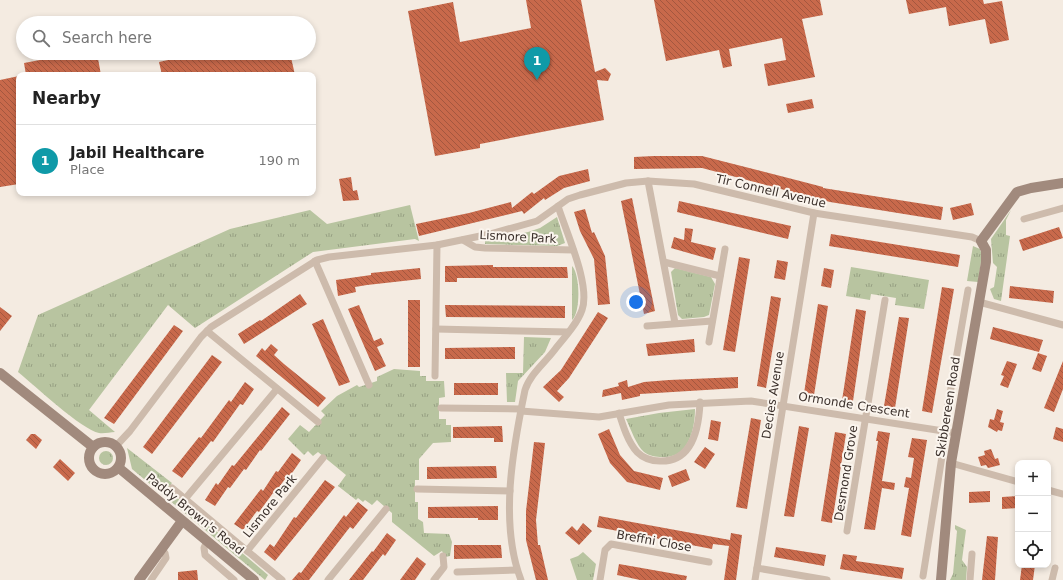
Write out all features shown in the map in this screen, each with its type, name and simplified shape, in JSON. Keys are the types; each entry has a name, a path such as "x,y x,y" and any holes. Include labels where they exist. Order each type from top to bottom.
{"street":[{"name":"Tir Connell Avenue","path":"558,206 580,195 626,183 648,181 678,182 701,186 814,213 972,237 981,241"},
{"path":"648,181 675,323"},
{"path":"981,241 1017,192 1031,188 1063,183"},
{"name":"Lismore Park","path":"116,446 130,431 207,331 315,261 329,257 437,245 463,240 534,222 558,206 578,264 584,300 580,313 568,332 528,382 521,410 510,491 511,535 517,570 521,580"},
{"path":"1024,219 1063,208"},
{"name":"Decies Avenue","path":"755,580 814,213"},
{"name":"Lismore Park","path":"463,240 475,247 485,248 573,250"},
{"name":"Skibbereen Road","path":"941,580 946,514 956,433 986,258 985,246 981,241"},
{"path":"435,376 437,245"},
{"path":"709,342 725,249"},
{"path":"315,261 369,385"},
{"path":"664,262 720,276"},
{"name":"Skibbereen Road","path":"947,411 968,290"},
{"name":"Desmond Grove","path":"847,531 885,300"},
{"path":"979,302 1063,325"},
{"path":"647,326 712,321"},
{"path":"436,329 568,332"},
{"path":"207,331 318,422"},
{"path":"957,356 969,358"},
{"path":"0,373 93,447"},
{"path":"185,499 277,389"},
{"name":"Ormonde Crescent","path":"521,410 593,417 649,407 700,402 744,400 956,433"},
{"path":"619,413 636,451 649,459 665,461 681,455 690,446 698,426 700,402"},
{"path":"441,408 521,410"},
{"path":"102,442 107,442 116,446 122,459 119,468 107,475 95,471 91,467 89,457 93,447 102,442"},
{"name":"Skibbereen Road","path":"923,576 943,450"},
{"name":"Lismore Park","path":"247,551 323,458"},
{"path":"952,463 1015,481"},
{"name":"Paddy Brown's Road","path":"119,468 254,580"},
{"name":"Lismore Park","path":"172,488 279,579"},
{"path":"417,489 510,491"},
{"path":"1051,491 1063,494"},
{"path":"328,580 386,509"},
{"path":"932,513 946,514"},
{"path":"139,580 182,520"},
{"path":"207,541 204,551 207,557 234,580"},
{"name":"Breffni Close","path":"600,580 605,550 611,544 709,562"},
{"path":"151,580 166,558 165,553 161,550"},
{"path":"970,580 972,554"},
{"path":"434,580 444,567 443,556"},
{"path":"757,568 827,580"},
{"path":"1052,580 1055,568"},
{"path":"457,572 517,570"}],"green space":[{"path":"410,205 419,241 415,239 313,252 195,328 168,305 89,410 115,432 99,433 81,424 18,372 38,315 230,229 310,210 327,224"},
{"path":"1011,210 1006,220 1006,235 1010,236 1001,301 994,299 990,289 994,287 997,267 993,263 991,239"},
{"path":"557,217 565,243 557,246 485,244 485,241 540,228"},
{"path":"973,246 980,249 982,255 978,282 967,281"},
{"path":"572,266 577,277 578,302 575,316 572,320"},
{"path":"851,267 929,280 924,309 895,305 896,298 871,294 870,300 846,296"},
{"path":"675,268 711,277 715,284 709,315 704,317 682,319 678,315 671,272"},
{"path":"524,337 551,338 545,352 518,381 515,402 507,402 506,373 523,373"},
{"path":"394,369 420,371 420,376 426,376 426,381 444,381 445,397 439,398 439,419 446,419 446,425 451,425 451,442 433,443 419,459 419,480 415,480 415,502 418,502 418,519 423,522 424,533 449,534 452,542 450,556 445,557 442,551 434,556 392,522 392,513 377,500 372,505 365,500 363,502 358,498 356,500 338,486 346,475 318,452 313,456 308,451 304,455 288,439 300,425 309,432 325,415 321,411 337,396 357,385 359,387 377,381 377,377"},
{"path":"695,409 694,426 688,442 678,453 671,456 655,456 644,452 636,441 626,419 659,413"},
{"path":"127,448 172,483 167,489 268,575 265,580 132,469"},
{"path":"103,451 109,451 113,455 113,461 109,465 103,465 99,461 99,455"},
{"path":"955,525 966,530 962,560 967,567 966,580 950,580 953,574 957,531 955,529"},
{"path":"583,552 596,564 593,580 577,580 570,559"}],"building":[{"path":"526,0 581,0 595,72 605,68 611,74 608,81 597,80 604,120 480,144 480,148 435,156 408,11 453,2 460,42 531,28"},
{"path":"654,0 820,0 823,15 802,19 815,77 768,86 764,64 786,60 782,38 729,49 732,66 723,68 719,50 666,61"},
{"path":"906,0 983,0 984,4 1002,1 1009,40 990,44 985,19 949,26 946,7 909,14"},
{"path":"40,60 98,60 100,72 26,72 24,63"},
{"path":"168,60 292,60 294,72 161,72 159,62"},
{"path":"16,77 16,184 0,187 0,80"},
{"path":"812,99 814,108 788,113 786,104"},
{"path":"702,156 823,188 943,207 941,220 830,202 702,168 634,169 634,157"},
{"path":"588,169 590,181 564,188 545,200 544,198 524,214 522,211 419,236 416,224 469,213 511,202 512,208 532,192 534,194 559,176"},
{"path":"351,177 353,191 357,190 359,200 343,201 339,179"},
{"path":"632,198 655,311 644,314 621,201"},
{"path":"679,201 791,226 788,239 677,212"},
{"path":"971,203 974,215 953,220 950,208"},
{"path":"585,209 592,233 594,232 605,256 610,304 598,305 594,259 580,231 574,212"},
{"path":"1059,227 1063,238 1023,251 1019,240"},
{"path":"685,228 693,229 691,242 716,248 713,260 671,248 674,237 684,240"},
{"path":"831,234 960,255 958,267 829,246"},
{"path":"739,257 750,259 735,352 723,350"},
{"path":"777,260 788,262 785,280 774,278"},
{"path":"493,265 493,267 567,267 568,278 457,278 457,282 445,282 445,266"},
{"path":"420,268 421,279 355,287 356,292 338,296 336,280 371,275 371,273"},
{"path":"824,268 834,270 831,288 821,286"},
{"path":"1010,286 1054,291 1053,303 1009,298"},
{"path":"942,287 954,289 932,413 922,411"},
{"path":"300,294 307,304 244,344 238,334 260,320 261,321"},
{"path":"771,296 781,298 766,388 757,386"},
{"path":"408,300 420,300 420,367 408,367"},
{"path":"818,304 828,306 814,395 804,393"},
{"path":"359,305 374,341 381,338 384,344 377,347 386,366 375,371 348,309"},
{"path":"445,305 565,306 565,318 446,317"},
{"path":"0,307 12,316 0,331"},
{"path":"856,309 866,311 852,408 841,407"},
{"path":"598,312 608,318 569,378 557,391 564,397 559,402 543,387 561,370"},
{"path":"899,317 909,318 895,408 884,406"},
{"path":"323,319 350,382 339,386 312,324"},
{"path":"174,325 183,331 114,424 104,418"},
{"path":"993,327 1043,340 1039,352 990,339"},
{"path":"694,339 695,352 648,356 646,344"},
{"path":"271,344 278,350 274,355 326,398 318,407 256,356 262,348 265,351"},
{"path":"515,347 515,359 445,359 445,348"},
{"path":"1038,353 1047,356 1041,372 1032,369"},
{"path":"212,355 222,362 152,454 143,447"},
{"path":"1007,361 1017,364 1008,388 1000,385 1004,376 1001,375"},
{"path":"1063,361 1063,389 1054,412 1044,408"},
{"path":"738,377 738,388 640,394 640,396 622,400 621,393 602,397 603,390 619,386 618,383 627,380 628,387 644,382"},
{"path":"245,382 254,389 243,405 240,404 213,442 211,441 182,478 172,471 199,437 201,438 229,400 231,402"},
{"path":"454,383 498,383 498,395 454,395"},
{"path":"282,407 290,414 261,451 260,450 246,470 244,469 230,488 228,487 215,506 205,500 216,483 218,485 232,465 234,466"},
{"path":"997,409 1003,411 1000,422 1004,423 1002,431 998,430 997,432 988,427 990,419 994,420"},
{"path":"751,418 761,420 747,509 736,507"},
{"path":"711,420 721,422 718,441 708,439"},
{"path":"502,426 503,442 494,442 494,438 453,438 453,427"},
{"path":"799,426 809,428 794,517 784,516"},
{"path":"1056,427 1063,429 1063,442 1053,439"},
{"path":"609,429 620,455 634,471 663,478 660,490 627,482 610,463 598,434"},
{"path":"878,431 890,433 882,481 895,483 894,490 882,488 875,530 864,529 878,441 876,441"},
{"path":"835,432 846,434 832,523 821,521"},
{"path":"31,434 35,434 42,440 36,449 26,440"},
{"path":"912,438 927,440 911,537 901,535 909,488 904,487 906,477 911,478 914,458 908,457"},
{"path":"534,442 545,443 536,520 538,545 540,545 548,580 536,580 526,540 526,511"},
{"path":"705,447 715,454 705,469 694,462"},
{"path":"991,449 995,459 998,458 1000,465 988,468 986,465 981,466 978,457 985,455 984,451"},
{"path":"292,453 301,460 290,476 288,475 243,530 234,524 261,489 263,491 276,471 278,472"},
{"path":"60,459 75,473 68,481 53,467"},
{"path":"496,466 497,478 427,479 427,467"},
{"path":"686,469 690,480 672,487 668,476"},
{"path":"325,480 335,487 275,561 264,552 270,544 274,547 294,517 296,518"},
{"path":"990,491 990,502 969,503 969,492"},
{"path":"1015,496 1015,508 1002,509 1002,497"},
{"path":"358,502 368,510 353,529 350,527 309,580 292,580 299,572 301,573 344,515 346,517"},
{"path":"498,506 498,520 478,520 478,518 428,518 428,507"},
{"path":"599,516 730,540 731,533 742,535 736,580 724,580 729,546 713,544 712,549 597,527"},
{"path":"583,523 592,531 579,545 565,533 572,526 577,531"},
{"path":"387,533 396,540 385,556 383,554 363,580 349,580 372,551 373,552"},
{"path":"987,536 998,537 995,580 982,580"},
{"path":"454,545 501,545 502,558 454,559"},
{"path":"776,547 826,555 824,566 774,557"},
{"path":"843,554 857,556 856,561 904,568 902,579 840,569"},
{"path":"417,557 426,564 415,580 400,580"},
{"path":"619,564 687,576 686,580 640,580 617,575"},
{"path":"1022,568 1035,568 1033,580 1020,580"},
{"path":"197,570 198,580 178,580 178,572"}],"place":[{"name":"Jabil Healthcare","path":"537,80"}]}
